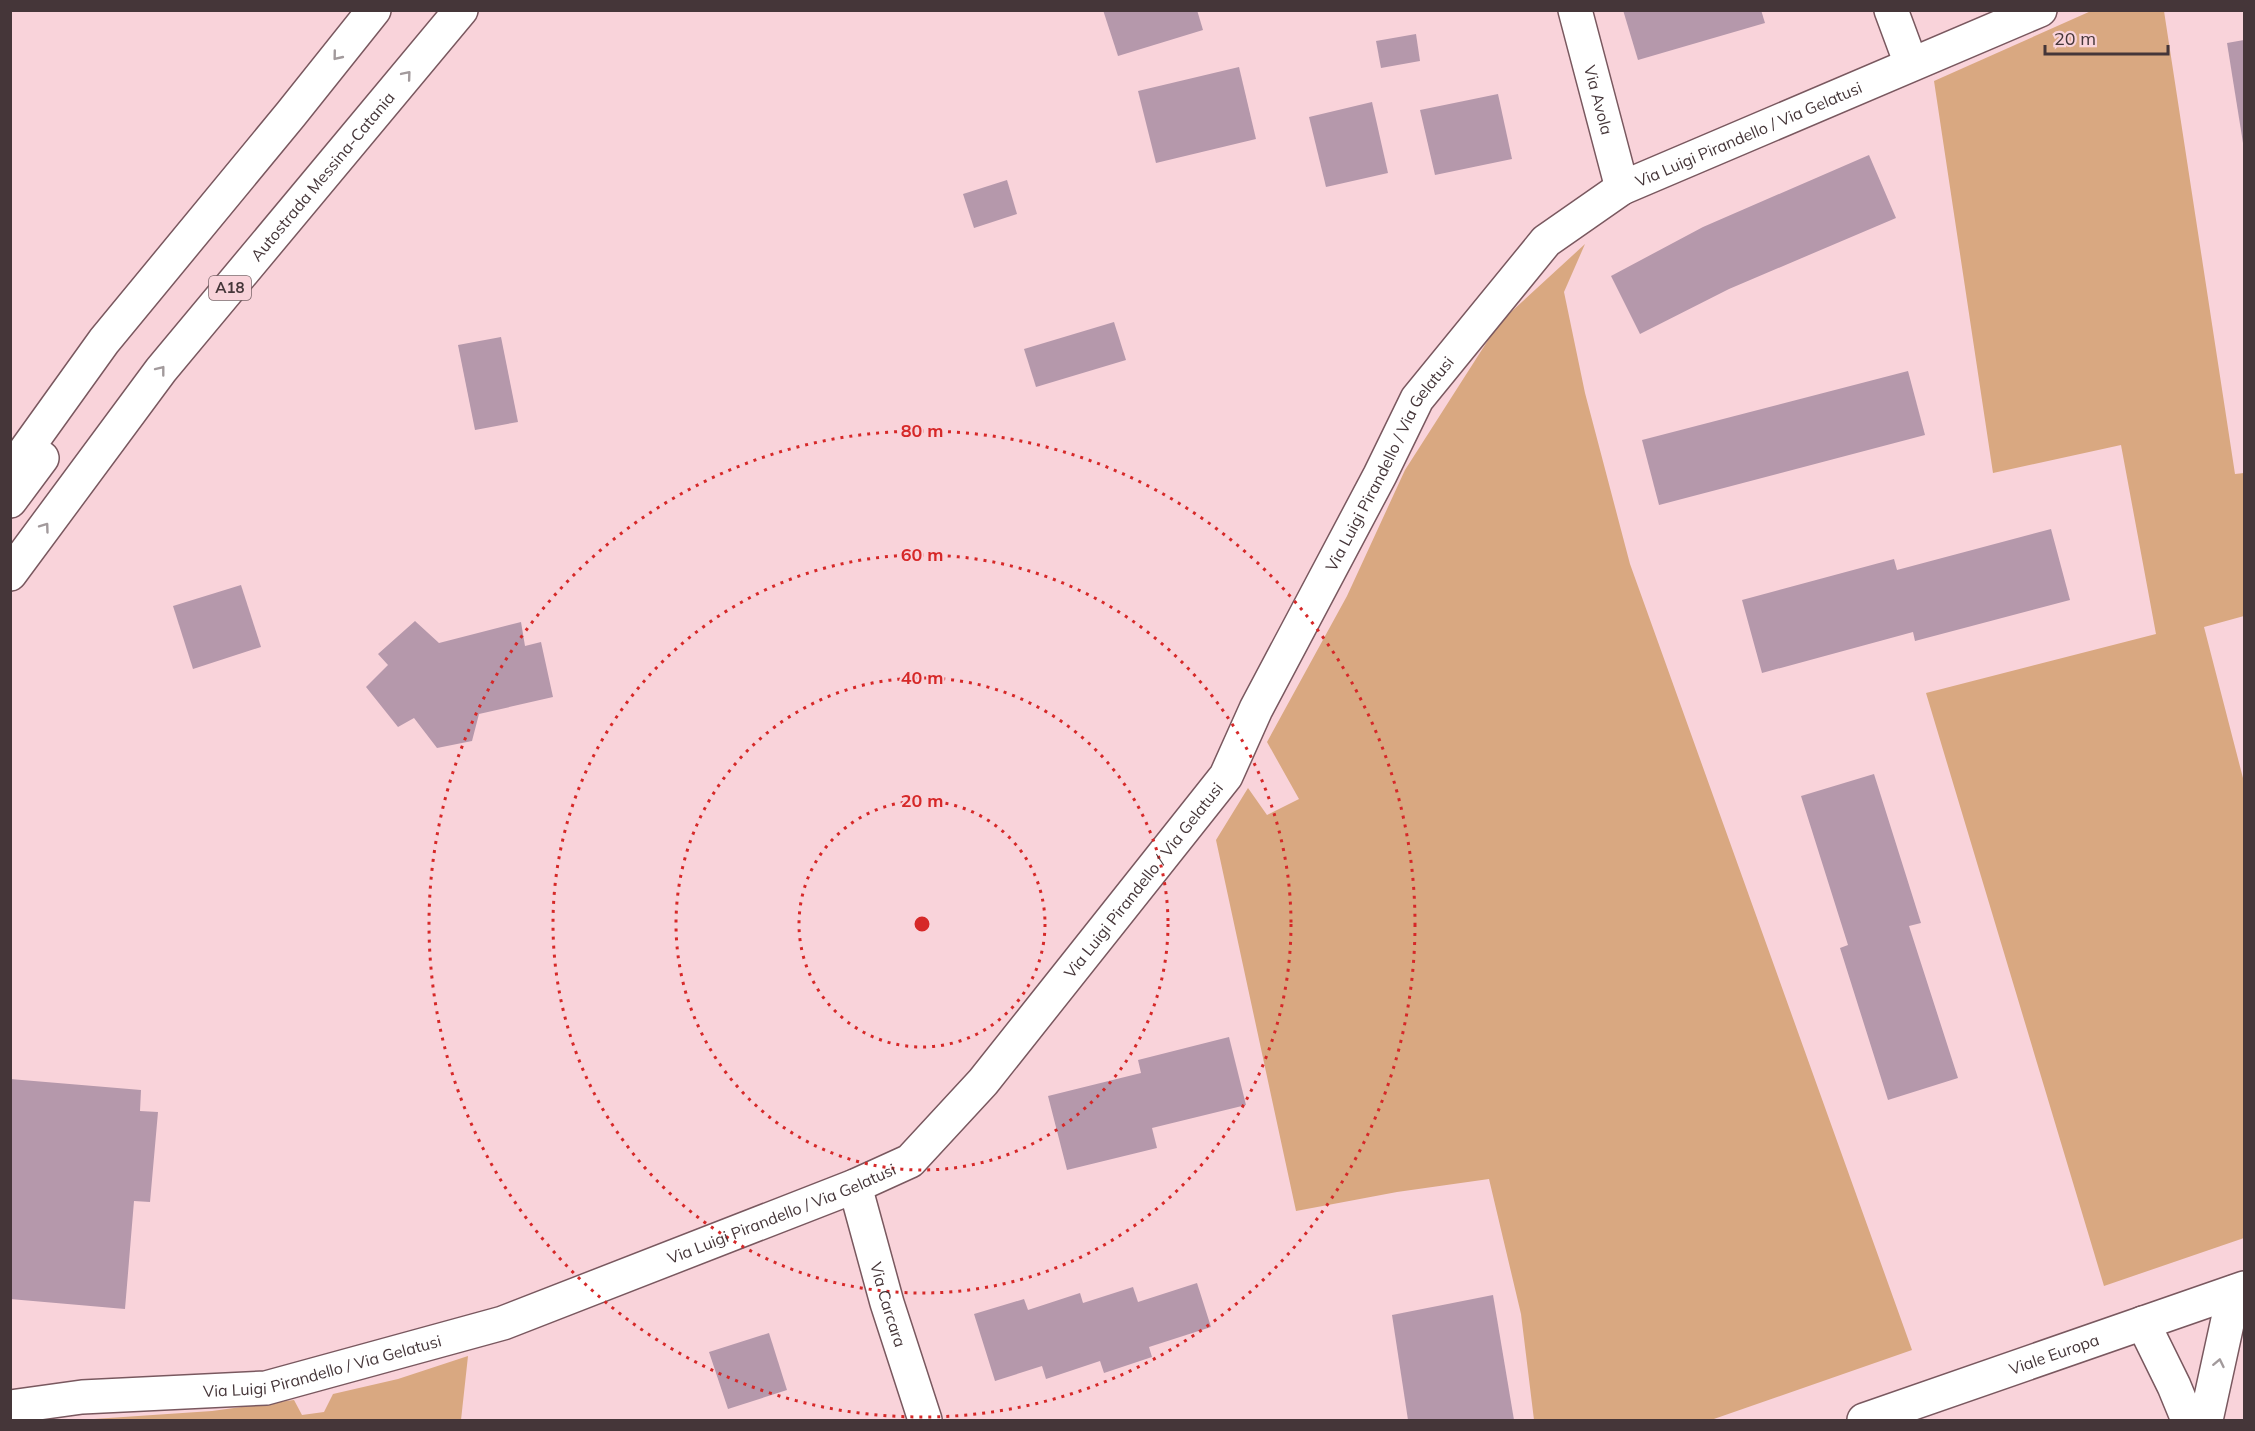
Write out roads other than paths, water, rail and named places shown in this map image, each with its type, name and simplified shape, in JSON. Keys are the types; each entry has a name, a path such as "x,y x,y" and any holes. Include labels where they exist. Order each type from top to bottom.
{"main road":[{"path":"10,472 104,341 374,10"},
{"name":"Autostrada Messina-Catania","path":"10,574 161,370 461,10"},
{"name":"Via Avola","path":"1575,10 1622,188"},
{"path":"1891,10 1911,64"},
{"name":"Via Luigi Pirandello / Via Gelatusi","path":"10,1407 82,1397 266,1388 503,1323 855,1186 910,1161 983,1082 1226,776 1256,709 1380,475 1417,399 1546,241 1622,188 2040,10"},
{"path":"10,501 291,114"},
{"name":"Via Carcara","path":"855,1186 887,1304 925,1420"},
{"path":"2206,1420 2239,1290"},
{"name":"Viale Europa","path":"1864,1420 2239,1290"},
{"path":"2143,1323 2188,1420"}]}
